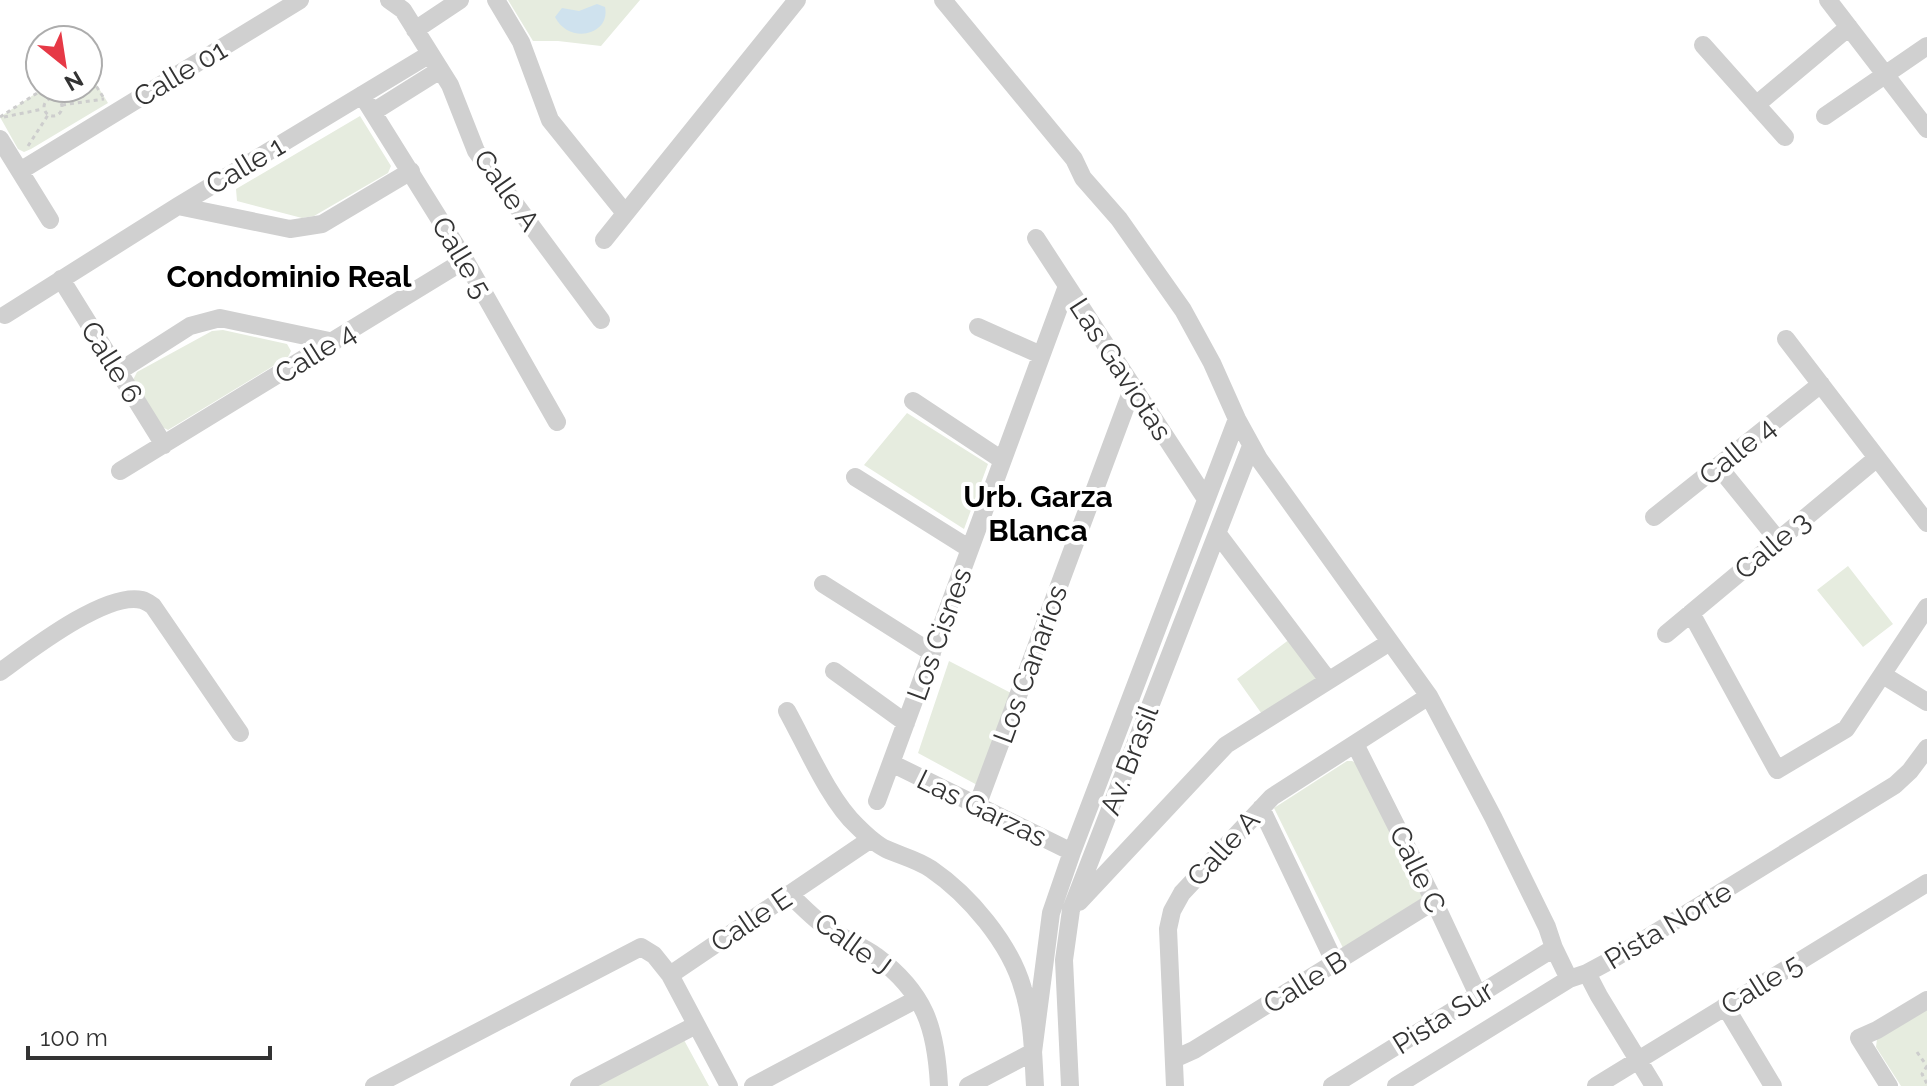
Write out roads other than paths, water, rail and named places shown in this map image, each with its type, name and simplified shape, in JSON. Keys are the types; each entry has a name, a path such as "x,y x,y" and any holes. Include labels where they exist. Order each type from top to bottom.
{"street":[{"name":"Calle 01","path":"20,171 300,0"},
{"path":"415,30 460,0"},
{"path":"496,0 521,42 550,120 625,213"},
{"path":"604,240 797,0"},
{"path":"943,0 1068,152 1083,178 1119,219 1156,271 1201,341 1251,446 1322,550 1429,696 1493,817 1569,979"},
{"path":"1835,2 1849,27 1927,129"},
{"name":"Calle A","path":"403,3 415,30 450,85 476,151 601,320"},
{"path":"1756,105 1849,27"},
{"path":"1703,45 1785,137"},
{"path":"1825,116 1927,46"},
{"path":"373,112 435,62"},
{"name":"Calle 1","path":"5,315 362,95 435,62"},
{"name":"Calle 5","path":"362,95 465,260 557,422"},
{"path":"0,139 50,220"},
{"path":"178,206 290,229 322,224 411,171"},
{"name":"Las Gaviotas","path":"1036,238 1206,499"},
{"name":"Calle 4","path":"120,471 465,260"},
{"name":"Calle 6","path":"61,279 164,445"},
{"name":"Los Cisnes","path":"877,801 1067,286"},
{"path":"118,372 190,326 220,318 334,342"},
{"path":"978,327 1041,355"},
{"path":"1786,339 1927,523"},
{"name":"Calle 4","path":"1654,517 1821,384"},
{"name":"Los Canarios","path":"977,806 1133,387"},
{"path":"913,401 1002,460"},
{"name":"Av. Brasil","path":"1033,1052 1051,913 1237,419"},
{"name":"Av. Brasil","path":"1070,1086 1064,960 1071,910 1251,446"},
{"name":"Calle 3","path":"1666,634 1877,458"},
{"path":"1718,466 1778,540"},
{"path":"855,477 970,549"},
{"path":"1217,533 1328,680"},
{"path":"823,584 932,653"},
{"path":"0,672 98,608 123,600 142,600 153,606 240,733"},
{"path":"1691,613 1777,770 1846,729 1927,607"},
{"path":"1071,910 1226,745 1390,642"},
{"path":"834,671 906,723"},
{"path":"1883,675 1927,702"},
{"name":"Calle A","path":"1175,1086 1168,929 1172,911 1182,893 1272,797 1429,696"},
{"path":"787,711 839,807 855,825 884,848 908,856 933,870 953,886 997,936 1018,973 1028,1012 1035,1086"},
{"name":"Calle C","path":"1355,744 1478,995"},
{"name":"Pista Norte","path":"1396,1086 1569,979 1613,959 1895,785 1927,748"},
{"name":"Las Garzas","path":"891,763 1072,852"},
{"path":"1261,808 1335,963"},
{"name":"Calle E","path":"670,975 871,839"},
{"name":"Calle 5","path":"1596,1086 1927,883"},
{"name":"Calle J","path":"789,894 823,925 876,957 905,981 927,1017 934,1036 939,1086"},
{"name":"Calle B","path":"1174,1059 1194,1050 1434,901"},
{"path":"374,1086 641,947 654,955 670,975 729,1086"},
{"name":"Pista Sur","path":"1332,1086 1554,948"},
{"path":"1587,973 1654,1086"},
{"path":"753,1086 917,999"},
{"path":"1889,1086 1859,1038 1927,1000"},
{"path":"1725,1006 1773,1086"},
{"path":"579,1086 696,1025"},
{"path":"968,1086 1033,1052"}],"water":[{"path":"597,4 605,7 605,17 596,30 588,33 570,31 561,26 555,17 562,8 579,11"}],"district":[{"name":"Condominio Real","path":"289,277"},
{"name":"Urb. Garza Blanca","path":"1038,514"}]}
